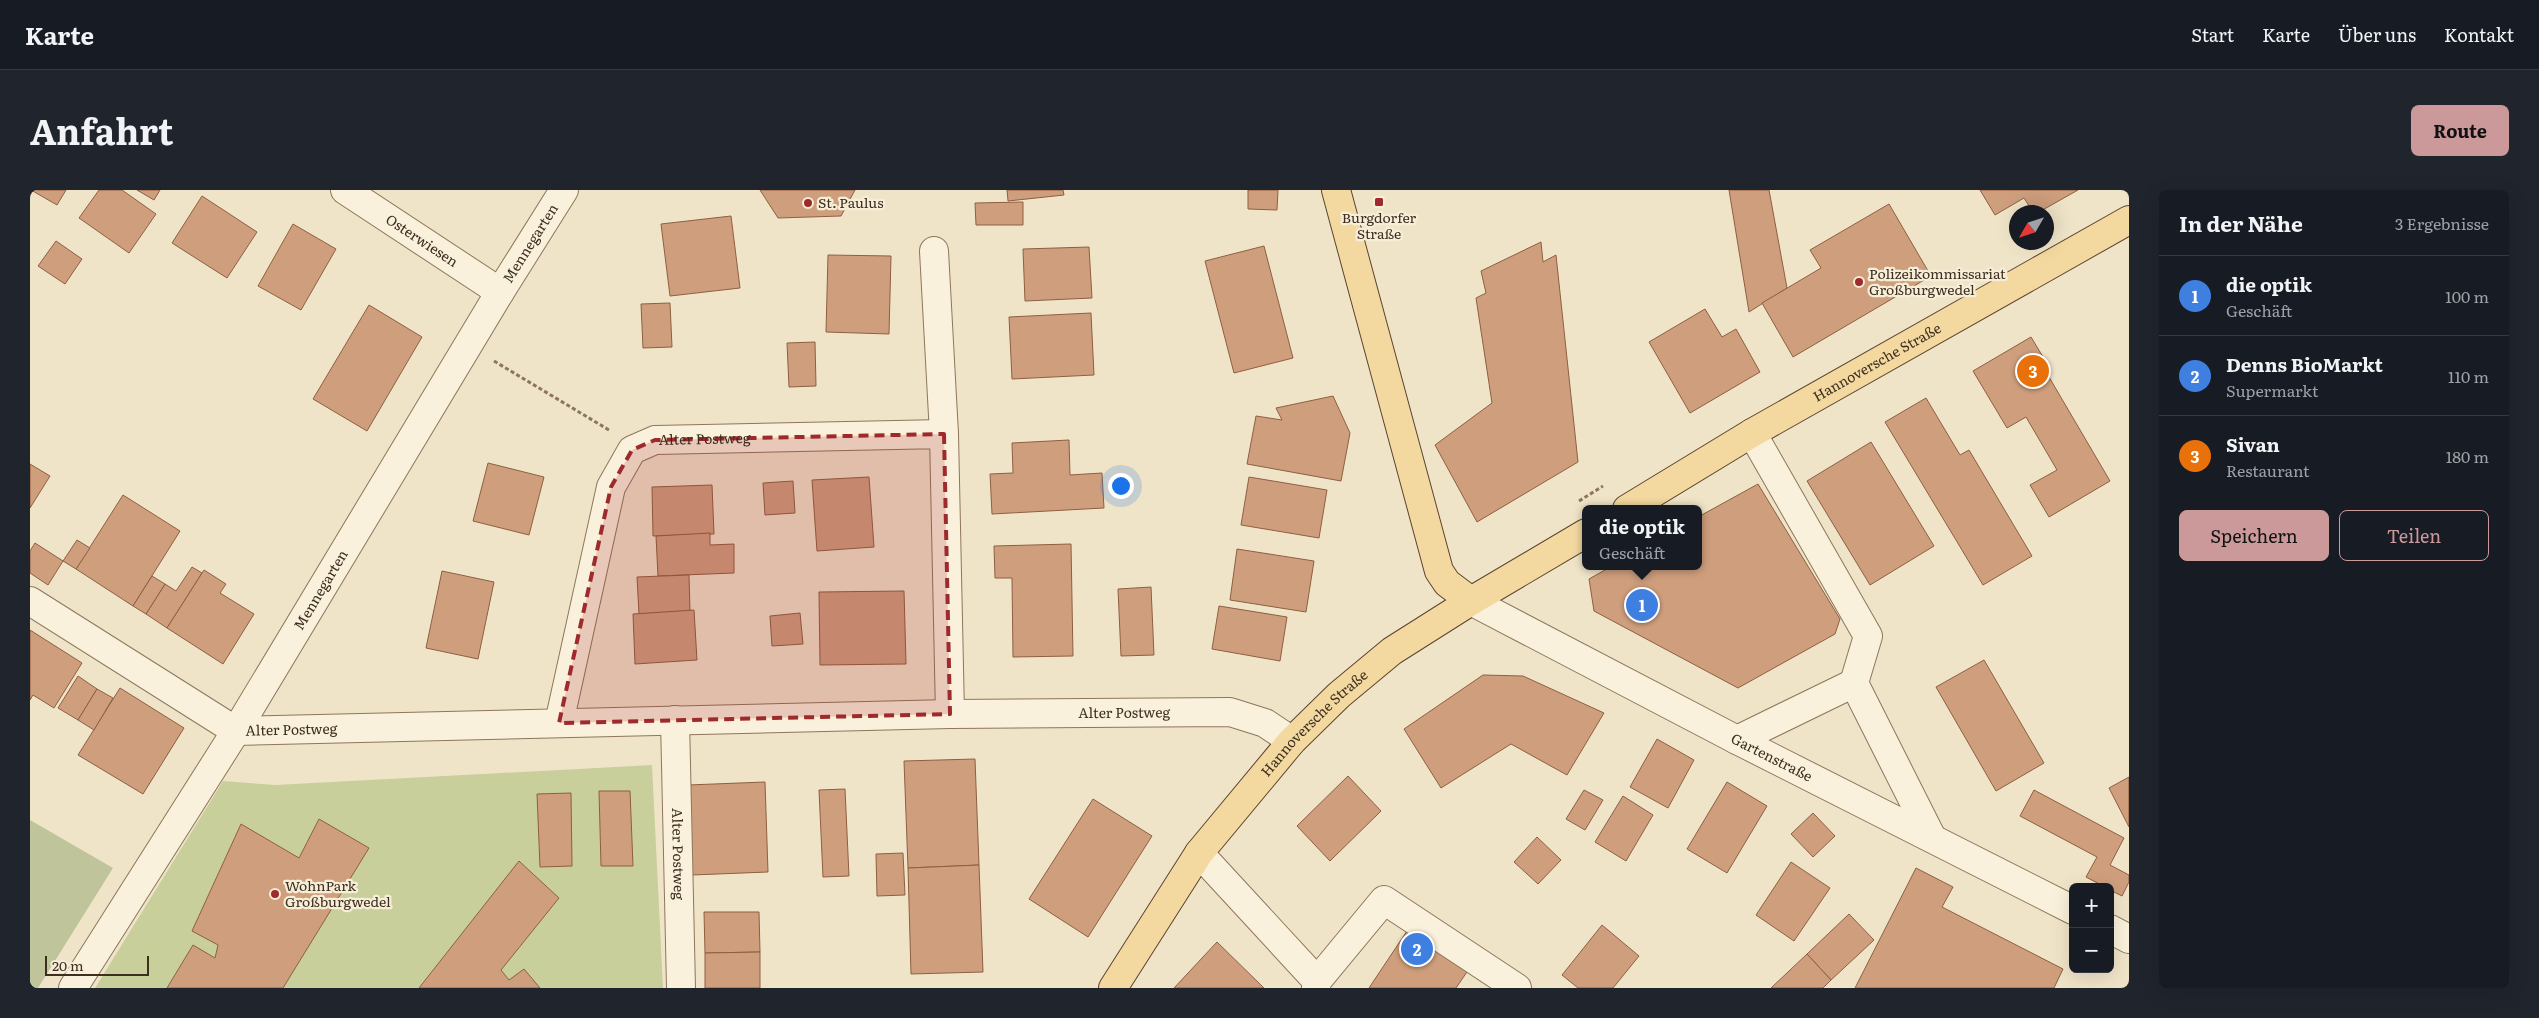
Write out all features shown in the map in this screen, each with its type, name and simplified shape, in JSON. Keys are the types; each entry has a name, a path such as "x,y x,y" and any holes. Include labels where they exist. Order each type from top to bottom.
{"main road":[{"path":"1336,190 1439,571 1447,583 1471,600"},
{"name":"Hannoversche Straße","path":"1634,505 1752,434 2129,220"},
{"name":"Hannoversche Straße","path":"1113,988 1198,853 1292,741 1339,695 1392,651 1471,600 1582,535"}],"street":[{"name":"Osterwiesen","path":"345,190 500,292"},
{"name":"Mennegarten","path":"73,988 236,731 500,292 564,190"},
{"path":"934,251 944,434 950,714"},
{"name":"Alter Postweg","path":"632,450 655,440 944,434"},
{"path":"1752,434 1868,636 1854,683 1932,836"},
{"path":"559,722 611,486 632,450"},
{"name":"Gartenstraße","path":"1471,600 1737,740 1932,836 2069,908"},
{"name":"Alter Postweg","path":"30,601 236,731 950,714 1230,712 1265,722 1292,741"},
{"path":"1737,740 1854,683"},
{"name":"Alter Postweg","path":"674,720 681,988"},
{"path":"1198,853 1316,984 1384,900 1517,988"},
{"path":"2114,931 2129,939"}],"path":[{"path":"468,346 620,436 632,450"}],"highlighted area":[{"path":"944,434 950,714 559,723 611,487 632,450 655,440"}],"green space":[{"path":"652,765 663,988 95,988 223,781 275,785"},
{"path":"30,820 113,868 38,988 30,988"}],"building":[{"path":"31,190 66,190 57,205"},
{"path":"99,190 122,190 156,214 129,253 79,218"},
{"path":"137,190 160,190 154,200"},
{"name":"St. Paulus","path":"760,190 855,190 841,216 778,218"},
{"path":"1007,190 1063,190 1064,195 1008,201"},
{"path":"1248,190 1278,190 1277,210 1248,209"},
{"path":"1729,190 1769,190 1787,288 1749,312"},
{"path":"1980,190 2078,190 2051,205 2028,205 2024,198 2009,205 1995,215"},
{"path":"202,196 257,232 227,278 172,243"},
{"path":"1023,202 1023,225 976,225 975,203"},
{"name":"Polizeikommissariat Großburgwedel","path":"1889,204 1931,276 1793,357 1762,303 1821,268 1810,250"},
{"path":"731,216 740,288 670,296 661,224"},
{"path":"293,224 336,249 301,310 258,286"},
{"path":"56,241 82,259 65,284 38,266"},
{"path":"1541,242 1543,262 1556,255 1578,462 1477,522 1435,445 1492,403 1476,298 1486,293 1481,271"},
{"path":"1264,246 1293,358 1234,373 1205,261"},
{"path":"1089,247 1092,298 1025,301 1023,249"},
{"path":"828,255 891,256 889,334 826,332"},
{"path":"670,303 672,347 643,348 641,304"},
{"path":"369,305 422,337 367,431 313,399"},
{"path":"1705,309 1722,337 1736,329 1760,372 1690,413 1649,342"},
{"path":"1091,313 1094,375 1012,379 1009,317"},
{"path":"2031,337 2043,357 2039,360 2110,481 2049,517 2030,485 2057,470 2026,417 2007,428 1973,371"},
{"path":"815,342 816,386 789,387 787,343"},
{"path":"1333,396 1350,433 1341,481 1247,464 1256,416 1282,420 1276,408"},
{"path":"1926,398 1960,455 1969,450 2032,556 1983,585 1885,422"},
{"path":"1069,440 1070,475 1102,473 1104,508 992,514 990,474 1013,473 1012,443"},
{"path":"1871,442 1934,546 1870,585 1807,481"},
{"path":"488,463 544,477 529,535 473,521"},
{"path":"30,464 50,476 30,508"},
{"path":"869,477 874,547 817,551 812,480"},
{"path":"1249,477 1327,490 1319,538 1241,525"},
{"path":"793,481 795,513 765,515 763,483"},
{"path":"1758,484 1840,619 1835,634 1738,688 1594,611 1589,579 1605,570 1702,570 1702,515"},
{"path":"712,485 714,534 653,536 652,487"},
{"path":"123,495 180,531 133,606 76,569"},
{"path":"710,533 710,545 734,544 734,573 658,576 656,536"},
{"path":"77,540 90,548 76,569 63,561"},
{"path":"35,543 63,561 48,585 30,573 30,551"},
{"path":"1071,544 1073,656 1013,657 1012,578 995,578 994,546"},
{"path":"1237,549 1314,561 1306,612 1230,600"},
{"path":"192,567 202,573 167,628 146,614 165,584 176,591"},
{"path":"204,570 226,584 220,593 254,614 223,664 167,628"},
{"path":"442,571 494,582 478,659 426,648"},
{"path":"689,575 690,611 639,614 637,577"},
{"path":"152,576 165,584 146,614 133,606"},
{"path":"1151,587 1154,655 1121,656 1118,589"},
{"path":"904,591 906,664 820,665 819,592"},
{"path":"1219,606 1287,617 1280,661 1212,649"},
{"path":"694,610 697,660 635,664 633,614"},
{"path":"800,613 803,644 772,646 770,616"},
{"path":"30,630 82,663 54,708 33,695 30,700"},
{"path":"1984,660 2044,763 1996,791 1936,687"},
{"path":"1483,675 1523,676 1604,713 1567,775 1511,744 1441,788 1404,729"},
{"path":"78,676 97,689 78,720 58,708"},
{"path":"120,688 184,728 143,794 78,755"},
{"path":"97,689 113,698 94,730 78,720"},
{"path":"1657,739 1694,760 1668,808 1630,787"},
{"path":"975,759 979,865 908,868 904,761"},
{"path":"1348,776 1381,811 1330,861 1297,826"},
{"path":"2129,777 2129,827 2109,788"},
{"path":"765,782 768,872 692,875 688,785"},
{"path":"1727,782 1767,806 1727,873 1687,849"},
{"path":"845,789 849,876 823,877 819,790"},
{"path":"1584,790 1603,800 1585,830 1566,819"},
{"path":"2034,790 2124,838 2110,865 2129,875 2129,882 2122,896 2114,892 2114,883 2097,883 2086,877 2097,857 2020,816"},
{"path":"599,791 630,791 633,866 601,866"},
{"path":"571,793 572,866 540,867 537,794"},
{"path":"1623,796 1653,815 1626,861 1595,842"},
{"path":"1093,799 1152,836 1088,937 1029,899"},
{"path":"1813,813 1835,836 1813,857 1791,834"},
{"name":"WohnPark Großburgwedel","path":"319,819 369,848 283,988 167,988 193,945 215,958 218,945 192,931 241,824 299,858"},
{"path":"1537,837 1561,860 1538,884 1514,862"},
{"path":"903,853 905,895 877,896 876,854"},
{"path":"519,861 559,898 501,970 509,980 524,969 540,988 419,988"},
{"path":"1791,862 1830,888 1794,941 1756,915"},
{"path":"979,865 983,972 911,974 908,868"},
{"path":"1916,868 1953,887 1942,907 2063,969 2054,988 1855,988"},
{"path":"704,912 759,912 760,952 705,953"},
{"path":"1849,914 1874,940 1831,980 1807,954"},
{"path":"1602,925 1639,956 1613,988 1578,988 1562,975"},
{"path":"1409,928 1469,969 1456,988 1369,988"},
{"path":"1217,942 1264,988 1174,988"},
{"path":"760,952 760,988 705,988 705,953"},
{"path":"1807,954 1831,980 1823,988 1771,988"}],"place":[{"name":"Burgdorfer Straße","path":"1379,202"},
{"name":"St. Paulus","path":"808,203"},
{"name":"Polizeikommissariat Großburgwedel","path":"1859,282"},
{"name":"Sivan","path":"2033,371"},
{"name":"die optik","path":"1642,605"},
{"name":"WohnPark Großburgwedel","path":"275,894"},
{"name":"Denns BioMarkt","path":"1417,949"}]}
